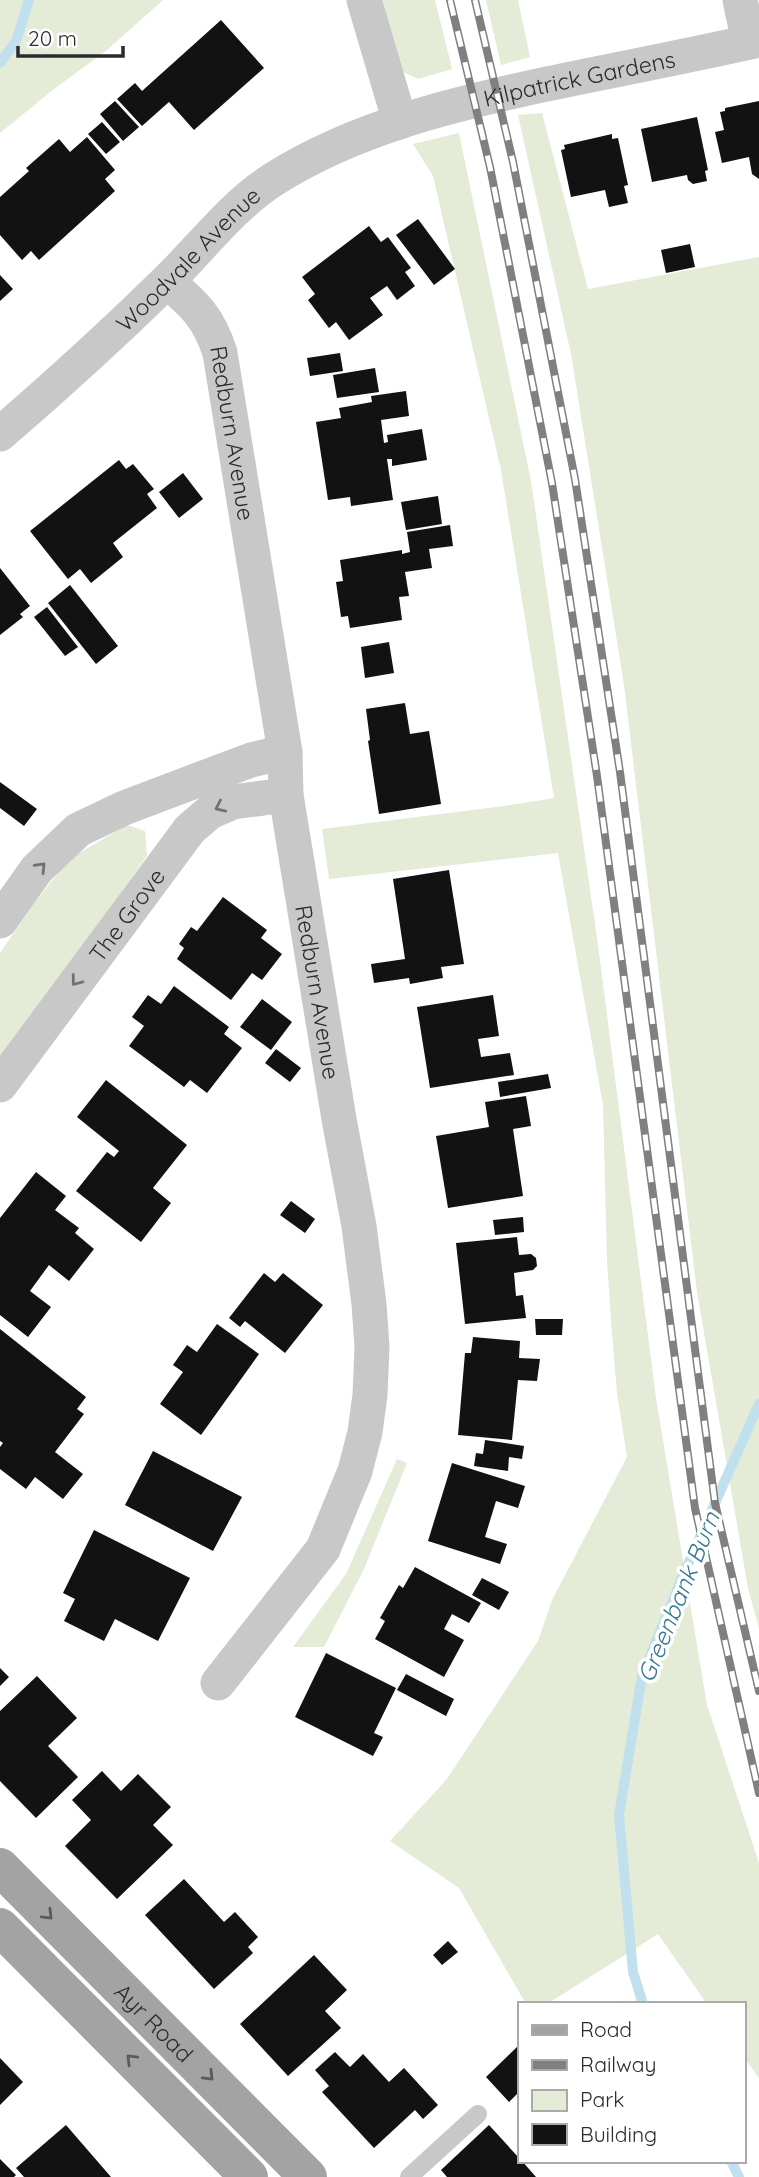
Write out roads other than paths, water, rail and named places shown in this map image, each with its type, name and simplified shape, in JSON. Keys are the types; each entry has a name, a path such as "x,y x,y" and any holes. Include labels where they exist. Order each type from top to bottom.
{"main road":[{"name":"Ayr Road","path":"0,1867 308,2177"},
{"name":"Ayr Road","path":"0,1927 248,2177"}],"street":[{"path":"364,0 400,122"},
{"path":"740,0 754,41"},
{"name":"Kilpatrick Gardens","path":"400,122 484,98 754,41"},
{"name":"Woodvale Avenue","path":"0,434 46,395 167,281 239,206 272,180 339,145 400,122"},
{"name":"Redburn Avenue","path":"167,281 196,308 212,329 220,354 285,752 286,795 338,1119 359,1226 372,1348 365,1432 355,1471 323,1549 218,1683"},
{"path":"0,921 37,869 78,830 124,808 251,761 285,752"},
{"name":"The Grove","path":"0,1085 190,829 210,812 233,802 286,795"}],"lane":[{"path":"409,2177 478,2114"}],"waterway":[{"path":"0,63 16,41 29,0"},
{"name":"Greenbank Burn","path":"642,2002 633,1972 619,1815 642,1676 684,1573 759,1404"},
{"name":"Greenbank Burn","path":"732,2163 739,2177"}],"railway":[{"path":"450,0 490,167 552,483 597,776 695,1508 759,1793"},
{"path":"475,0 513,162 575,479 620,772 715,1503 759,1691"}]}
